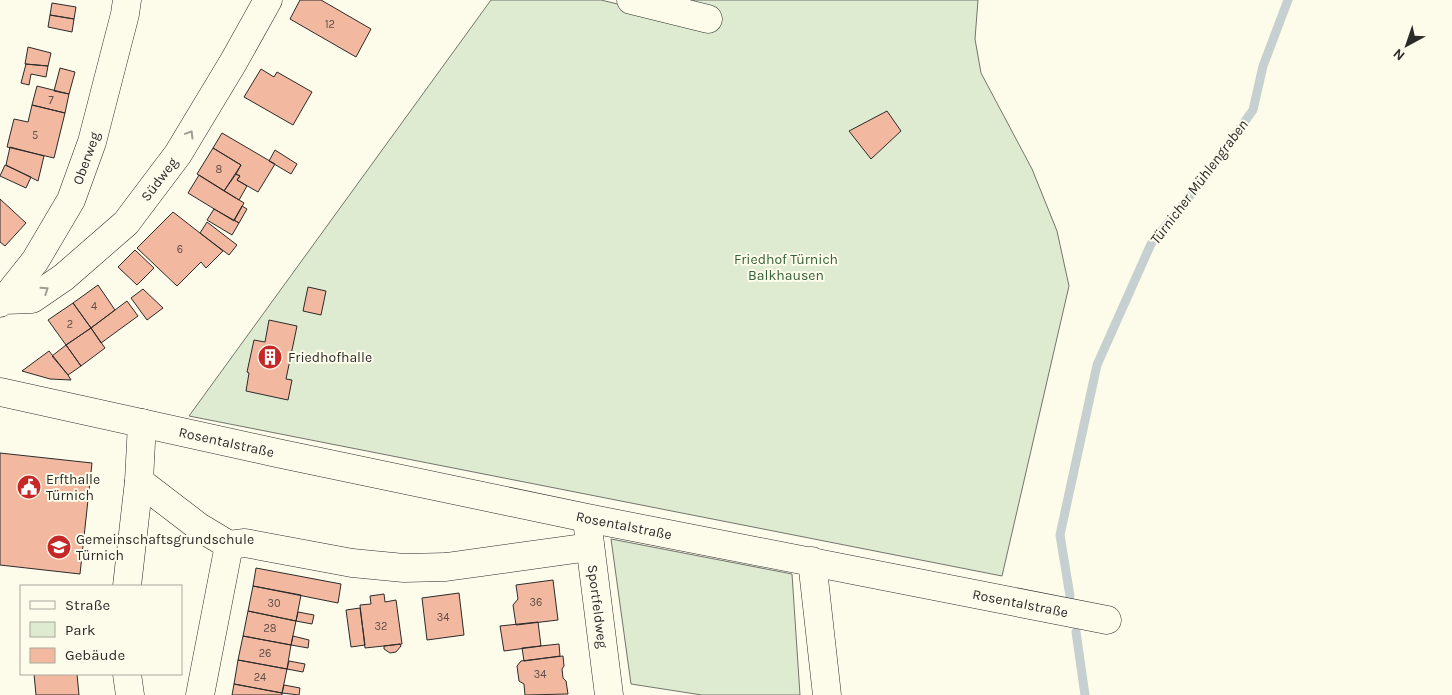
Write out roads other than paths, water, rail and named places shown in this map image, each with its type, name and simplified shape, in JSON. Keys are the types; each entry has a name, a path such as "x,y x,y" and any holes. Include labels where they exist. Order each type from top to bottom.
{"street":[{"name":"Oberweg","path":"2,301 35,261 71,200 92,142 127,0"},
{"name":"Südweg","path":"2,301 32,299 64,277 126,223 178,154 268,0"},
{"path":"631,0 708,19"},
{"name":"Rosentalstraße","path":"0,392 277,453 587,518 1107,620"},
{"path":"127,585 139,481 142,423"},
{"path":"139,481 199,527 229,545 245,542 352,564 404,568 446,567 590,547"},
{"name":"Sportfeldweg","path":"587,518 609,695"},
{"path":"200,695 229,545"},
{"path":"812,562 827,695"},
{"path":"127,675 130,695"}],"waterway":[{"name":"Türnicher Mühlengraben","path":"1070,596 1060,535 1097,365 1151,244 1206,176 1253,110 1263,66 1288,0"},
{"name":"Türnicher Mühlengraben","path":"1076,632 1085,695"}],"place":[{"name":"Friedhofhalle","path":"270,357"},
{"name":"Erfthalle Türnich","path":"29,487"},
{"name":"Gemeinschaftsgrundschule Türnich","path":"59,547"}],"park label":[{"name":"Friedhof Türnich Balkhausen","path":"786,268"}]}
